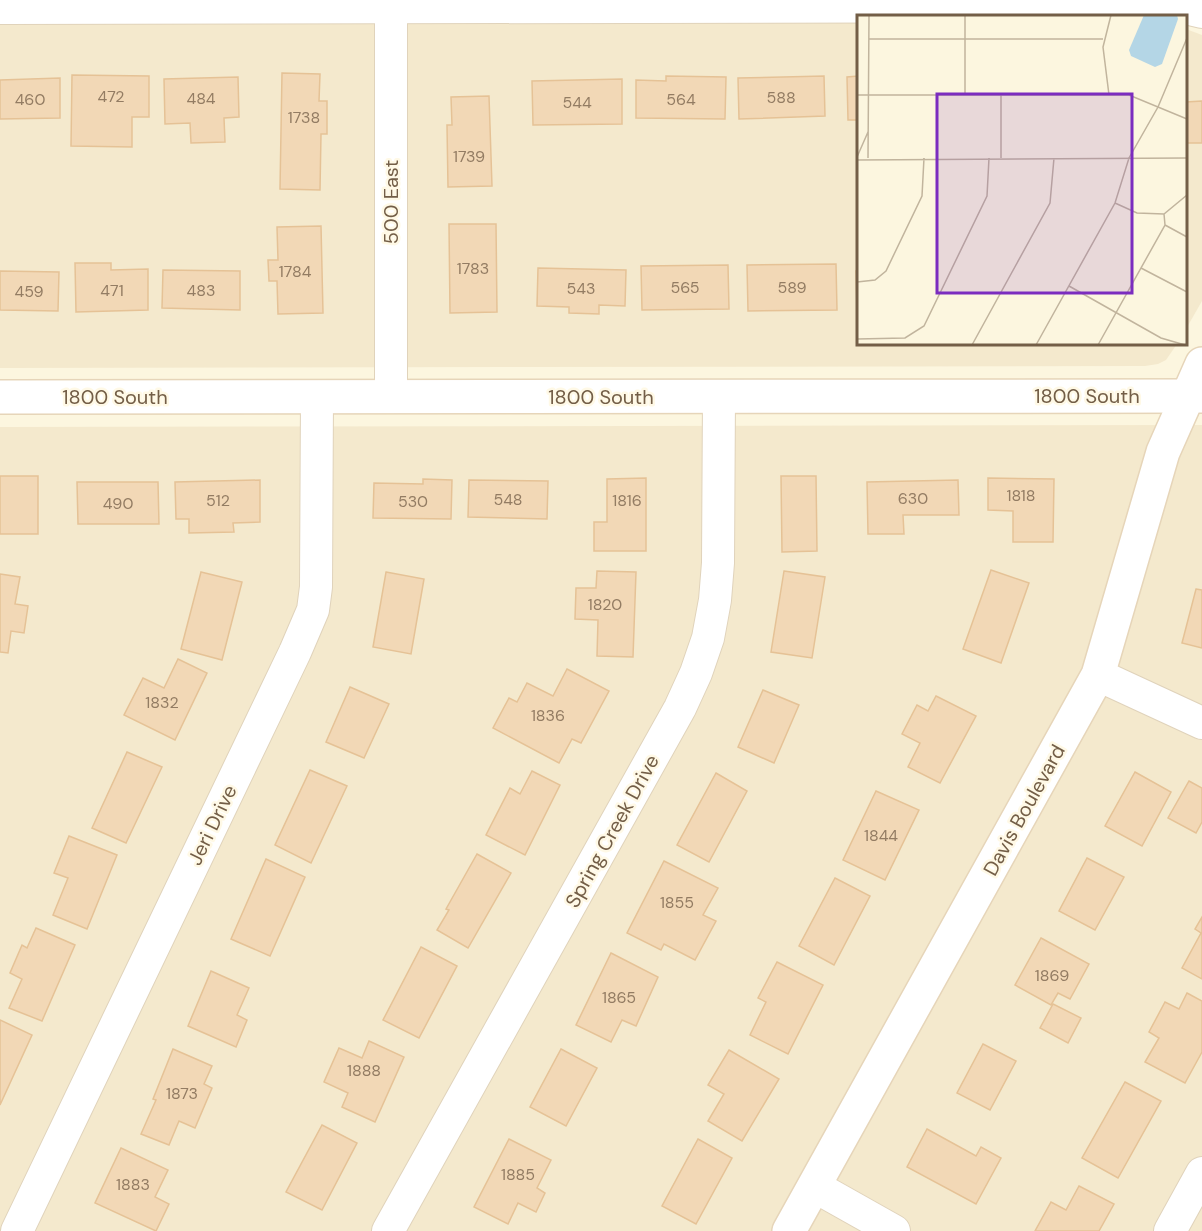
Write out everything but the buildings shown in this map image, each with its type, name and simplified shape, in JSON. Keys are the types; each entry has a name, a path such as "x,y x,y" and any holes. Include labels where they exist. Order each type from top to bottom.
{"main road":[{"name":"Davis Boulevard","path":"789,1231 1098,675 1163,452 1194,396 1202,364"},
{"name":"1800 South","path":"0,397 1194,396"}],"street":[{"path":"0,8 169,4 391,7 1063,4 1164,6 1202,12"},
{"name":"500 East","path":"391,7 391,397"},
{"name":"Spring Creek Drive","path":"388,1231 680,708 696,673 708,638 715,600 718,562 719,396"},
{"name":"Jeri Drive","path":"17,1231 290,663 313,610 317,564 317,397"},
{"path":"1098,675 1202,723"},
{"path":"1170,1231 1202,1173"},
{"path":"814,1186 894,1231"}],"shaded area":[{"path":"0,0 857,16 857,345 1176,345 1166,360 1145,366 0,368"},
{"path":"1187,29 1202,35 1202,301 1187,327"},
{"path":"1202,425 1202,1231 0,1231 0,427"}]}
